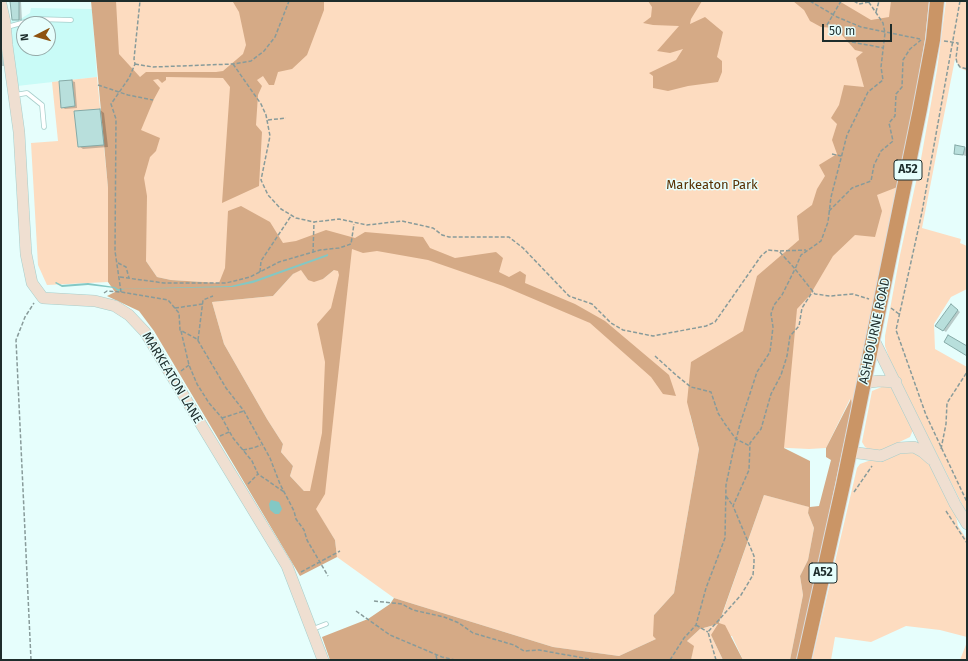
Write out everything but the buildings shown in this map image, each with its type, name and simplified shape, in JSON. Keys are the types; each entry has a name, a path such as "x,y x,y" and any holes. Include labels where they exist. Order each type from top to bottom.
{"highway":[{"name":"ASHBOURNE ROAD","path":"804,660 874,338 927,39 937,1"}],"street":[{"path":"1,2 6,27 21,151 27,265 32,283 39,294"},
{"name":"MARKEATON LANE","path":"39,294 48,299 87,300 104,303 124,311 145,332 292,577 313,629 323,660"},
{"path":"874,338 937,467 967,524"},
{"path":"864,383 879,381 896,382"},
{"path":"850,452 882,456 899,448 914,447 923,452 937,467"}],"lane":[{"path":"6,27 36,19 71,20"},
{"path":"15,96 27,93 42,105 44,127"},
{"path":"313,629 326,624"}],"path":[{"path":"140,1 134,59 135,64 111,104 116,119 115,251 121,282 121,292 168,300 180,313 181,331 189,366 197,384 209,403 222,418 233,438 252,461 258,474 285,493"},
{"path":"135,64 152,67 233,64 251,61 264,51 275,38 289,1"},
{"path":"810,1 833,15 861,27 885,33 958,43 956,58 957,63 960,67 967,69"},
{"path":"827,25 841,1"},
{"path":"670,660 684,638 696,625 706,588 725,538 726,496 736,439 757,372 770,352 773,327 771,314 801,255 822,241 828,222 831,197 847,135 866,96 873,87 883,80 881,67 885,33 883,23 868,2 859,4 854,1"},
{"path":"876,12 879,1"},
{"path":"960,1 922,212 896,330 926,415 967,502"},
{"path":"829,211 852,188 872,181 874,165 881,151 893,141 889,123 895,116 896,94 902,87 903,60 910,49 927,39"},
{"path":"846,41 884,48"},
{"path":"233,64 261,104 268,120 270,136 261,180 265,191 273,202 291,216 314,222 339,220 367,225 402,221 428,226 442,235 449,237 509,237 523,248 565,294 592,304 611,323 619,328 649,336 699,328 715,322 761,256 772,249 780,251 808,250"},
{"path":"98,85 119,92 153,100"},
{"path":"268,120 286,118"},
{"path":"832,154 841,156"},
{"path":"260,272 260,261 291,216"},
{"path":"313,252 314,222"},
{"path":"120,277 164,283 226,283 250,277 279,262 313,252 339,248 351,244 354,223"},
{"path":"780,251 815,294 824,296 853,294 881,302"},
{"path":"118,263 126,267 129,278"},
{"path":"733,506 749,470 750,446 761,429 772,394 781,375 787,356 790,336 798,326 802,308 813,291"},
{"path":"31,660 16,340 25,317 39,294"},
{"path":"198,340 203,300 213,296"},
{"path":"175,308 202,304"},
{"path":"181,331 198,340 226,388 244,411 261,445 270,458 294,511 296,519 304,530 307,540 328,576"},
{"path":"655,356 691,387 711,392 718,413 736,439 750,446"},
{"path":"941,449 946,424 947,403 967,372"},
{"path":"222,418 244,411"},
{"path":"243,450 261,445"},
{"path":"854,492 871,466 877,463"},
{"path":"241,490 258,474"},
{"path":"708,632 720,619 724,612 736,602 753,575 754,556 733,506 726,496"},
{"path":"944,507 967,543"},
{"path":"292,577 340,551"},
{"path":"374,601 402,604 413,610 444,617 459,623 473,633 507,643 524,651 539,650 595,660"},
{"path":"356,611 390,635 436,655 455,660"},
{"path":"696,625 708,632 716,660"},
{"path":"436,655 437,660"}],"shaded area":[{"path":"91,1 116,1 119,54 140,77 146,72 223,71 243,54 246,45 239,12 233,2 234,1 324,1 324,10 307,55 292,69 278,72 274,85 269,85 263,76 257,80 262,86 258,95 256,125 262,132 259,186 222,203 230,87 223,78 166,77 166,80 162,83 158,79 153,80 160,88 141,130 160,138 156,151 150,157 144,178 147,196 146,261 157,277 171,280 219,283 225,268 228,211 241,206 270,222 283,243 296,241 326,230 355,238 365,232 423,237 430,248 455,258 496,252 503,258 499,272 509,277 520,271 526,275 525,283 575,304 605,321 669,375 676,396 663,394 651,377 590,323 503,286 428,260 377,251 363,253 352,249 325,494 316,509 335,540 337,557 300,576 154,331 139,311 107,296 115,292 108,282 108,188","holes":["301,270 308,280 314,282 323,279 334,270 338,271 339,275 331,308 317,324 325,362 322,433 310,491 304,491 290,476 293,466 281,452 283,444 224,344 212,302 273,296 293,274"]},
{"path":"648,1 702,1 691,19 690,24 705,17 723,32 717,57 722,61 722,72 718,82 688,86 668,91 653,88 653,76 649,73 676,60 683,49 670,53 657,51 679,26 643,23 651,17 652,7"},
{"path":"793,1 839,1 871,20 889,17 891,1 929,1 925,39 900,186 877,195 882,211 875,237 855,235 833,256 810,295 797,309 784,448 810,461 810,507 819,506 831,460 826,457 826,448 851,399 852,405 798,660 790,660 803,595 800,576 808,560 814,528 808,513 809,507 764,495 719,623 725,625 743,660 723,660 711,635 718,624 700,629 687,641 694,646 691,660 330,660 322,637 368,619 390,604 394,598 553,647 619,656 656,639 653,636 654,615 674,593 699,449 687,402 691,362 743,331 757,276 799,240 797,216 812,205 817,189 825,176 819,165 837,154 832,140 837,124 831,118 839,105 844,85 864,87 856,58 863,52 855,50 836,28 821,27 810,21 804,10"},
{"path":"31,8 92,9 97,77 17,86 10,20 16,20 16,56 56,56 56,16 25,16 30,13"},
{"path":"328,254 328,256 253,283 233,287 125,289 118,291 114,288 88,285 62,287 55,283 56,282 62,285 88,283 115,287 118,289 231,286 255,280"},
{"path":"271,500 279,502 282,509 279,514 275,514 270,510 269,504"}],"green space":[{"name":"Markeaton Park","path":"104,1 929,1 925,39 900,186 852,405 850,399 826,448 809,449 768,447 690,415 699,449 674,593 654,615 656,639 619,656 553,647 394,598 337,557 335,540 304,491 290,476 293,466 281,452 283,444 224,344 212,302 273,296 293,274 301,269 308,280 323,279 334,270 264,267 219,283 171,280 157,277 146,261"},
{"path":"946,1 967,1 967,71 960,68 955,59 922,228 961,239 960,243 967,246 967,289 951,297 934,324 935,349 967,367 967,514 891,363 885,346 885,336 900,255 921,159 937,70"},
{"path":"97,77 108,188 108,282 47,285 38,265 31,143 58,141 52,82"},
{"path":"884,386 894,388 913,430 910,437 889,447 879,451 871,450 865,447 862,442 872,391"},
{"path":"912,451 929,461 956,516 958,526 967,540 967,637 940,630 906,626 871,642 835,637 831,660 812,660 857,468 860,464 871,460 898,452"},
{"path":"764,495 810,507 808,513 814,528 808,560 800,576 803,595 790,660 743,660 732,636 711,635 723,660 691,660 693,646 687,641 700,629 719,624"},
{"path":"967,642 967,660 960,660"}]}
